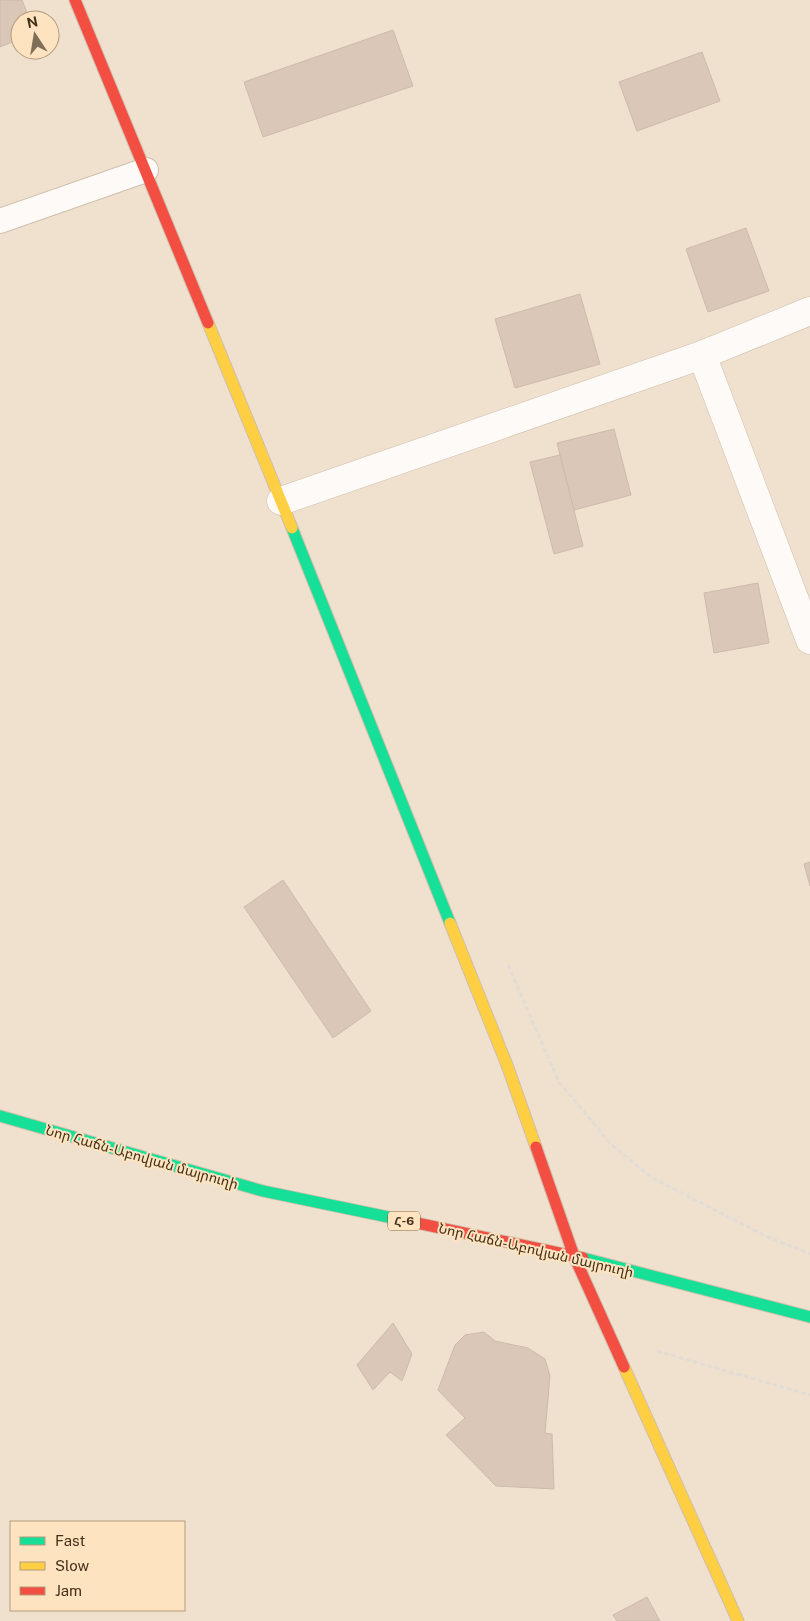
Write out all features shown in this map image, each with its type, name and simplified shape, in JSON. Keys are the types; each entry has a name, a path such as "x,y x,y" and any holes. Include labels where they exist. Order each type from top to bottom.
{"street":[{"path":"75,0 281,501 507,1066 574,1256 738,1621"},
{"path":"281,501 702,355 810,311"},
{"path":"702,355 810,640"},
{"name":"Նոր Հաճն-Աբովյան մայրուղի","path":"0,1116 263,1191 574,1256 810,1317"}],"lane":[{"path":"0,222 146,170"}],"path":[{"path":"507,962 559,1082 611,1144 652,1178 768,1237 810,1254"},
{"path":"610,1338 810,1395"}],"building":[{"path":"0,0 22,0 26,10 10,10 10,43 0,47"},
{"path":"393,30 413,86 263,137 244,82"},
{"path":"702,52 720,101 637,131 619,82"},
{"path":"746,228 769,291 708,312 686,249"},
{"path":"580,294 600,364 515,388 495,319"},
{"path":"614,429 631,495 574,510 557,443"},
{"path":"560,455 583,546 554,554 530,462"},
{"path":"758,583 769,643 714,653 704,593"},
{"path":"810,862 810,886 804,864"},
{"path":"283,880 371,1011 333,1038 244,907"},
{"path":"393,1323 412,1354 402,1381 390,1372 373,1390 357,1365"},
{"path":"484,1332 495,1341 528,1348 545,1359 550,1376 545,1433 552,1434 554,1489 496,1486 446,1435 465,1418 438,1390 455,1345 465,1335"},
{"path":"647,1597 660,1621 617,1621 613,1615"}],"traffic: fast":[{"path":"292,528 450,923"},
{"path":"0,1116 263,1191 393,1218"},
{"path":"583,1258 810,1317"}],"traffic: slow":[{"path":"208,323 292,528"},
{"path":"450,923 507,1065 536,1147"},
{"path":"624,1367 738,1621"}],"traffic: jam":[{"path":"75,0 208,323"},
{"path":"536,1147 574,1256 624,1367"},
{"path":"393,1218 583,1258"}]}
